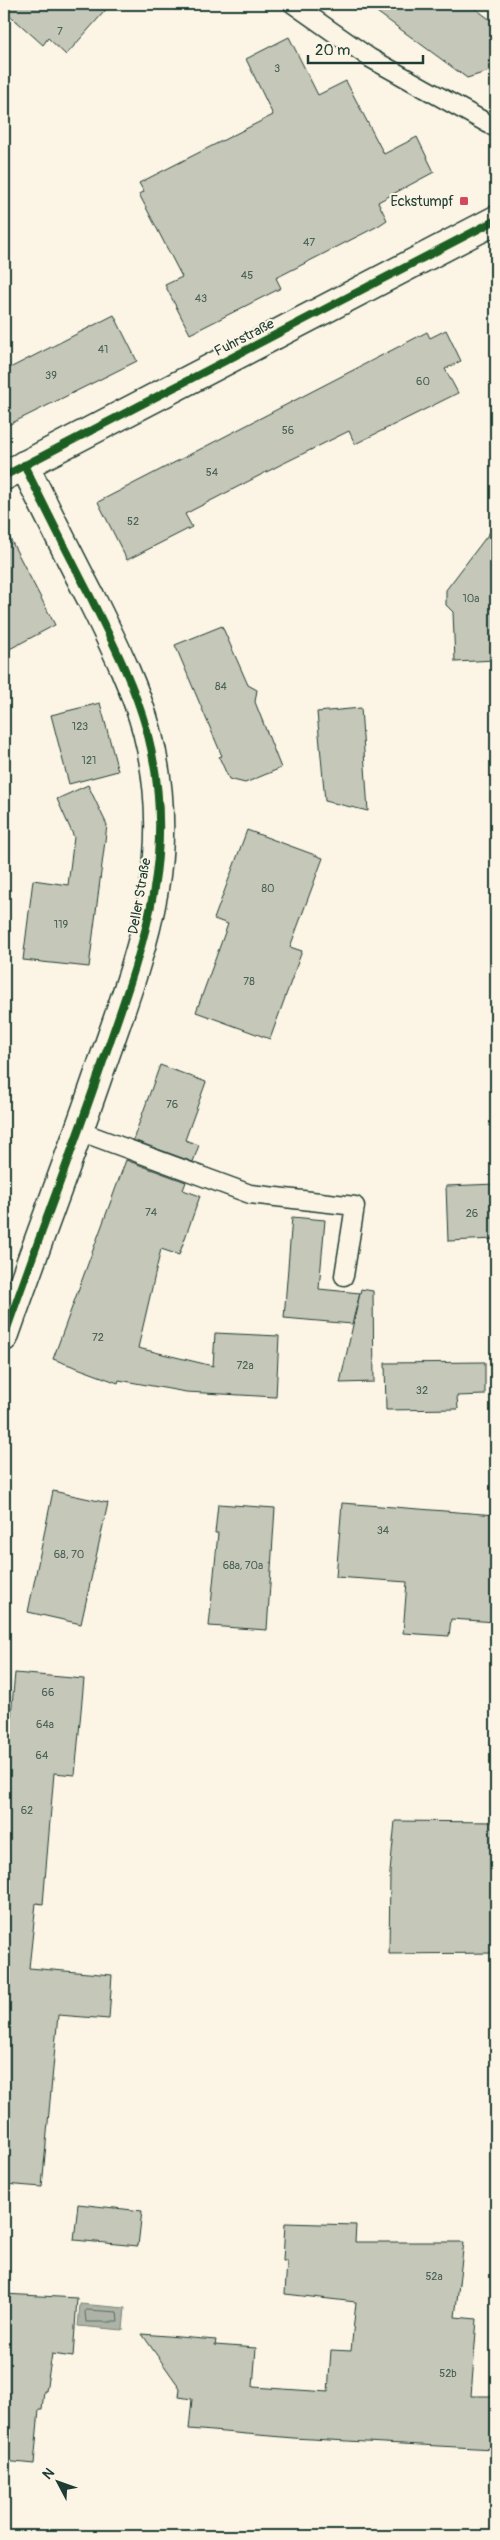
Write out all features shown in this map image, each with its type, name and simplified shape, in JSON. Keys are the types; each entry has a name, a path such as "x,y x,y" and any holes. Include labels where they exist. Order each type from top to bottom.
{"street":[{"name":"Fuhrstraße","path":"14,470 496,220"},
{"name":"Deller Straße","path":"4,1337 79,1131 142,946 154,896 159,859 160,801 147,731 125,666 14,470"}],"lane":[{"path":"293,4 370,58 496,128"},
{"path":"79,1131 250,1194 355,1206 344,1276"}],"water":[{"path":"80,2304 125,2308 123,2330 78,2326"}],"building":[{"path":"4,4 111,4 66,55 48,38 43,45 4,10"},
{"path":"366,4 469,4 496,24 496,69 467,78"},
{"path":"289,37 318,95 346,81 384,154 417,137 434,172 378,202 387,220 378,226 276,278 281,288 190,334 165,285 182,277 139,194 144,192 139,183 273,115 246,59"},
{"path":"114,315 137,361 4,427 4,371"},
{"path":"446,330 461,361 445,369 458,393 355,444 349,431 280,465 185,514 192,527 127,560 98,502 427,332 430,338"},
{"path":"496,524 496,660 455,662 453,612 446,605 446,590"},
{"path":"4,527 55,625 4,652"},
{"path":"222,626 248,685 257,690 255,702 281,768 245,783 229,779 219,757 222,756 175,645"},
{"path":"100,703 118,771 69,784 51,715"},
{"path":"361,708 368,811 325,801 317,712"},
{"path":"88,785 107,825 89,967 23,960 33,880 68,885 74,837 57,799"},
{"path":"247,830 323,858 290,947 302,951 270,1039 196,1012 228,924 214,919"},
{"path":"160,1065 206,1082 185,1140 199,1145 193,1162 133,1140"},
{"path":"126,1160 186,1182 183,1190 200,1196 179,1255 161,1249 138,1348 213,1366 215,1333 279,1336 276,1397 186,1392 119,1380 118,1383 53,1359"},
{"path":"496,1184 496,1239 448,1241 446,1186"},
{"path":"292,1217 325,1220 319,1289 360,1293 352,1324 284,1318"},
{"path":"361,1289 373,1291 374,1382 340,1383"},
{"path":"485,1362 485,1395 457,1396 458,1409 386,1410 385,1363"},
{"path":"53,1491 108,1503 81,1624 28,1612"},
{"path":"342,1503 496,1515 492,1557 496,1557 496,1622 451,1619 449,1636 403,1633 407,1582 336,1577"},
{"path":"218,1504 275,1508 267,1630 209,1626 218,1533 215,1533"},
{"path":"15,1673 84,1679 75,1775 54,1773 43,1904 36,1903 29,1968 112,1975 109,2019 58,2015 42,2187 4,2184 4,2051 8,2006 4,2006 4,1768 6,1768"},
{"path":"395,1821 496,1822 496,1953 389,1954 390,1872"},
{"path":"78,2204 142,2211 138,2246 74,2240"},
{"path":"285,2223 356,2225 355,2242 464,2242 455,2317 477,2319 471,2396 496,2396 493,2449 293,2438 189,2429 192,2399 179,2397 180,2388 142,2334 216,2340 215,2345 256,2348 253,2387 328,2392 331,2350 351,2351 356,2302 285,2294 287,2261 283,2261"},
{"path":"4,2294 77,2298 73,2357 52,2354 42,2410 39,2410 34,2464 4,2461"}],"cycle path":[{"path":"4,476 496,220"},
{"path":"4,1337 88,1104 142,944 151,904 157,863 159,821 156,777 147,731 136,696 107,630 24,465"}],"place":[{"name":"Eckstumpf","path":"464,201"}]}
